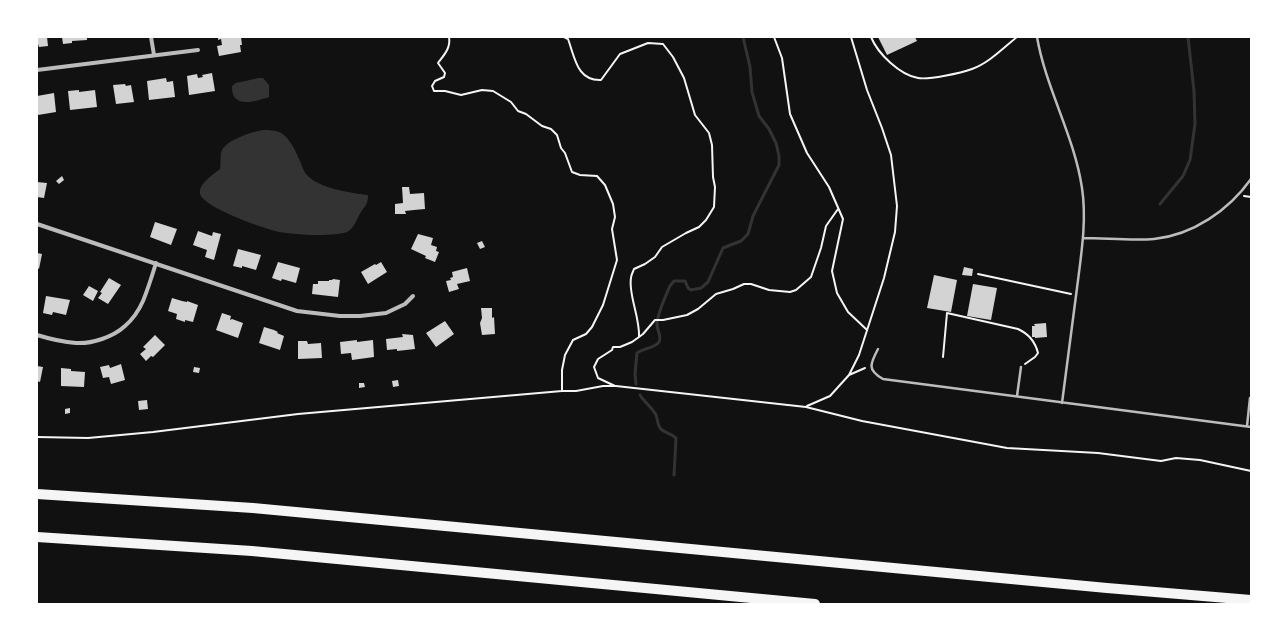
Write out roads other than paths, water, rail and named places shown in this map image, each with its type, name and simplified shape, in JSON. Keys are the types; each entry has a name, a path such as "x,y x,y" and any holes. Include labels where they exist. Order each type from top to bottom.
{"highway":[{"path":"37,494 167,501 276,510 1107,588 1251,600"},
{"path":"37,536 252,551 815,604"}],"street":[{"path":"152,37 154,55"},
{"path":"37,70 198,50"},
{"path":"37,224 297,311 324,315 360,316 386,313 405,304 413,296"},
{"path":"37,335 61,341 78,343 92,342 109,336 125,326 136,314 143,300 156,263"}],"lane":[{"path":"1037,37 1040,54 1049,83 1071,141 1082,190 1083,238 1062,403"},
{"path":"1083,238 1153,239 1166,237 1201,223 1222,210 1239,195 1251,179"},
{"path":"878,349 874,356 872,371 882,379 1251,427"},
{"path":"1017,396 1021,367"},
{"path":"1247,426 1250,398"}],"waterway":[{"path":"636,384 635,374 637,353 655,346 659,342 660,338 657,320 670,286 674,281 685,281 688,288 691,290 701,288 708,282 723,248 741,241 748,234 753,216 779,165 779,156 776,143 769,129 759,116 752,92 750,67 743,37"},
{"path":"1160,204 1183,176 1190,160 1195,124 1194,91 1188,37"},
{"path":"640,395 654,412 660,428 676,438 674,475"}]}
